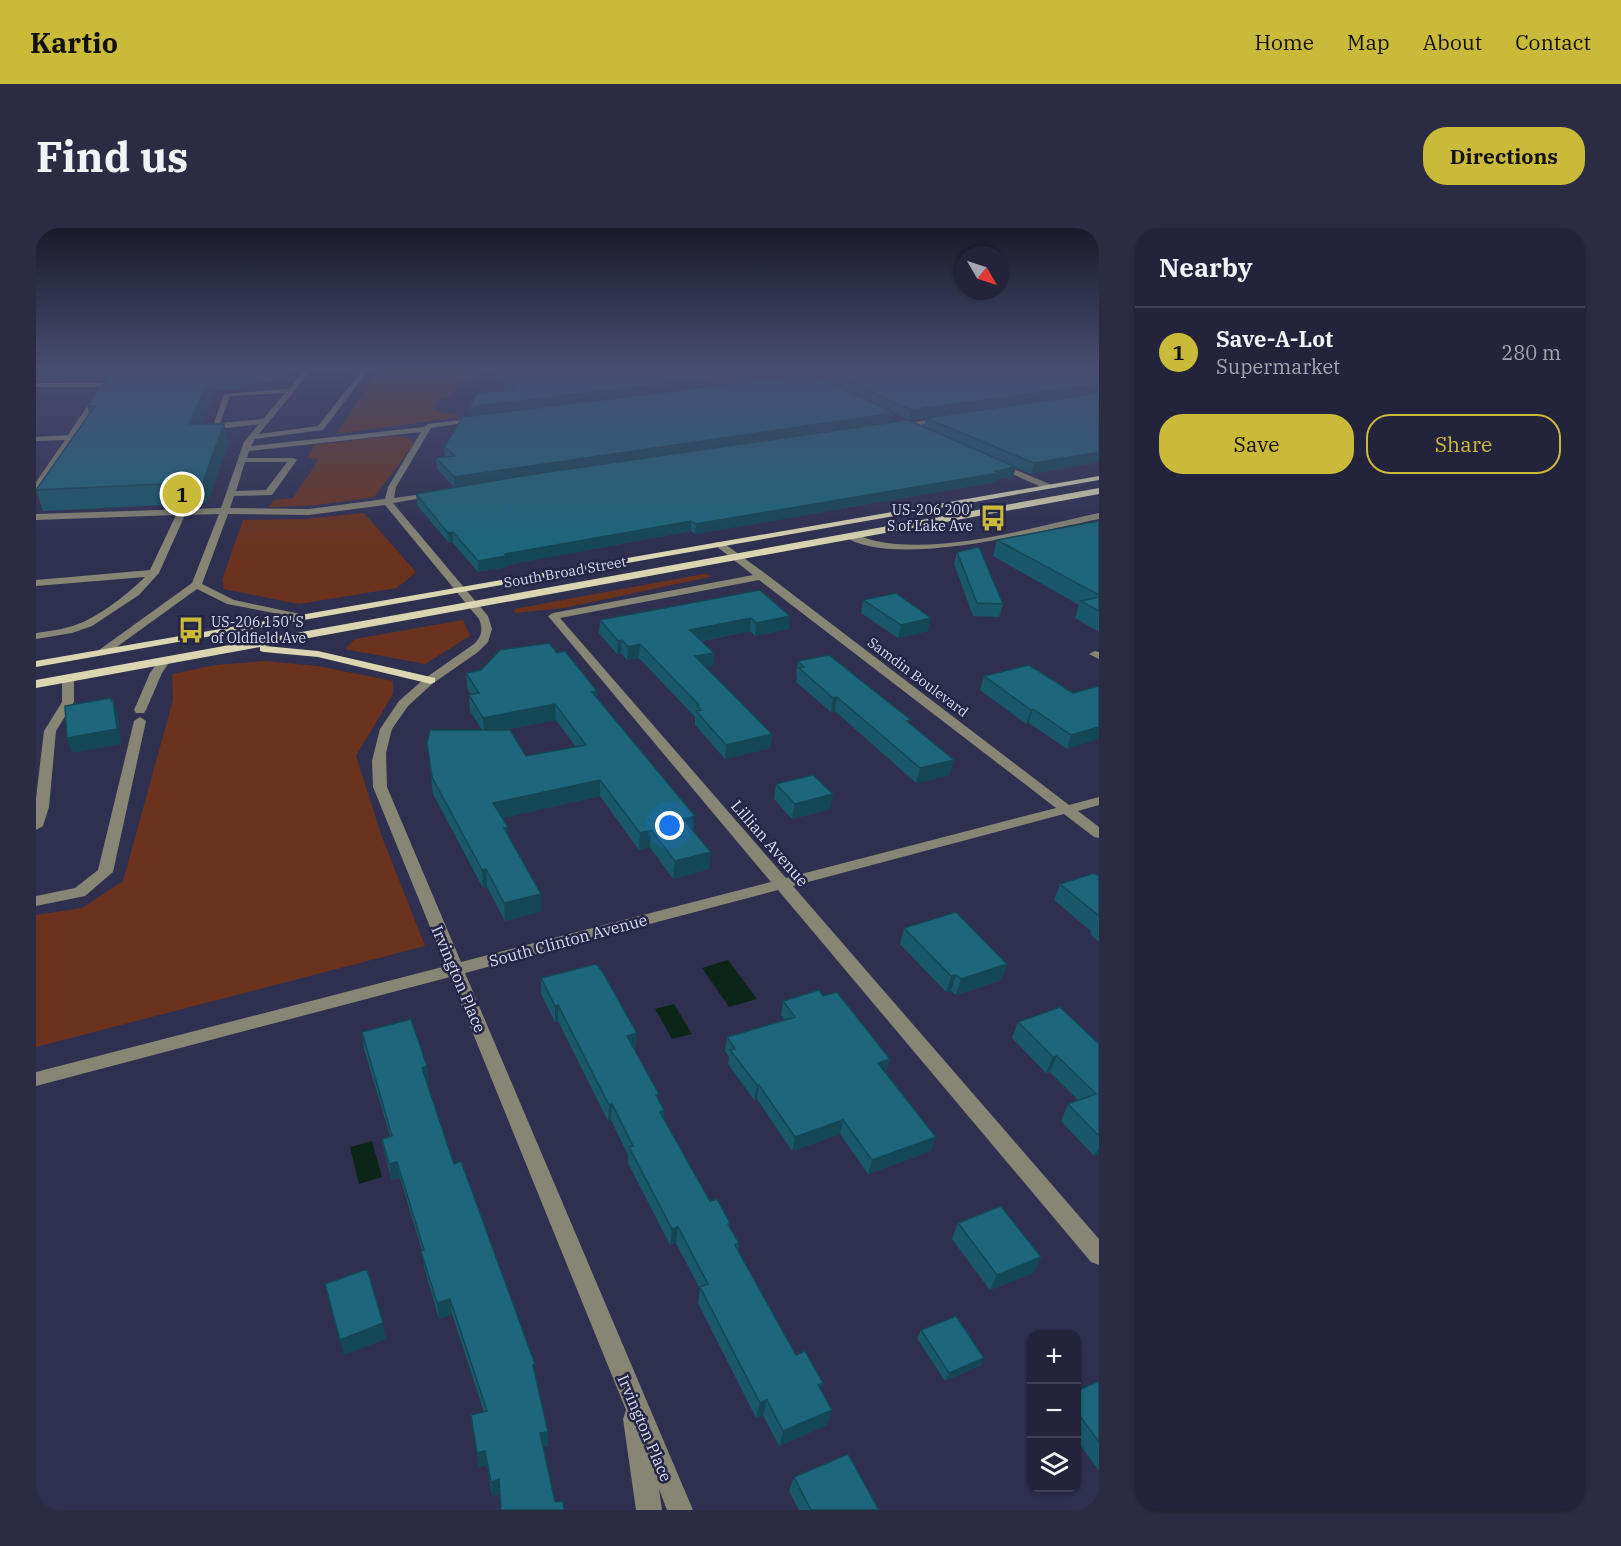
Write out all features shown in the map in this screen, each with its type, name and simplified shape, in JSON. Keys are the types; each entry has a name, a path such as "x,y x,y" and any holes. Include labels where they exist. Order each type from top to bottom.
{"main road":[{"name":"South Broad Street","path":"36,664 1099,478"},
{"name":"South Broad Street","path":"36,684 1099,491"},
{"path":"240,647 318,654 431,680"}],"street":[{"path":"36,488 76,428"},
{"path":"103,652 196,585 225,511 245,449 259,428"},
{"path":"252,437 320,428"},
{"path":"245,449 427,428"},
{"path":"388,503 392,487 427,428"},
{"path":"36,439 70,437"},
{"path":"984,459 1049,487"},
{"path":"231,494 268,493 293,460 242,460"},
{"path":"36,517 225,511 309,512 443,494"},
{"name":"Irvington Place","path":"388,503 484,618 488,628 485,638 477,648 406,700 391,719 381,741 377,764 380,787 680,1510"},
{"path":"36,636 72,630 88,624 135,593 154,573 182,512"},
{"path":"849,536 867,544 919,548 1099,516"},
{"name":"Samdin Boulevard","path":"719,544 1099,834"},
{"path":"36,583 154,573"},
{"name":"Lillian Avenue","path":"762,576 553,616 1099,1255"},
{"path":"196,585 231,602 301,617"},
{"path":"36,901 80,892 105,872 140,716 156,673 164,661"},
{"path":"36,826 42,807 50,731 68,702 68,678"},
{"name":"South Clinton Avenue","path":"39,1075 454,970 1099,801"},
{"path":"630,1392 650,1510"}],"shaded area":[{"path":"340,428 381,428 336,434"},
{"path":"388,436 410,438 414,444 374,497 318,505 269,507 274,500 293,498 319,459 308,458 314,445"},
{"path":"364,513 416,572 397,588 299,604 224,589 222,580 243,520 305,519"},
{"path":"703,574 714,576 564,608 515,613 514,609"},
{"path":"463,620 470,636 425,664 345,649 355,639"},
{"path":"265,661 317,666 393,681 393,694 356,756 382,837 425,946 36,1047 36,915 82,908 123,881 173,700 172,674 216,665"},
{"path":"728,960 757,999 729,1007 702,968"},
{"path":"674,1004 692,1034 672,1039 655,1009"},
{"path":"372,1141 382,1177 359,1184 350,1147"}],"building":[{"path":"80,428 223,428 203,482 36,490"},
{"path":"456,428 792,428 454,477 436,458 455,456 444,447"},
{"path":"854,428 926,428 1016,467 995,471 999,473 696,524 691,521 505,554 506,556 478,561 453,532 448,533 416,494 521,476"},
{"path":"950,428 1099,428 1099,452 1034,463"},
{"path":"1099,521 1099,595 997,540"},
{"path":"979,547 1003,604 977,603 957,552"},
{"path":"760,590 790,616 756,623 751,618 690,630 714,653 695,656 772,734 726,745 696,711 701,710 697,706 699,705 640,644 628,647 622,640 618,641 600,620"},
{"path":"896,593 931,618 901,625 863,600"},
{"path":"1099,597 1099,611 1081,601"},
{"path":"549,643 557,653 565,651 597,691 592,692 695,816 683,819 711,852 675,861 651,830 640,833 600,780 493,803 508,827 504,828 541,894 504,903 486,869 482,870 432,777 427,743 430,730 510,730 526,756 586,745 555,704 483,718 469,695 479,693 466,673 481,670 500,650"},
{"path":"829,655 911,720 907,721 954,760 920,768 837,697 833,698 799,668 804,667 798,661"},
{"path":"1029,665 1073,693 1099,686 1099,727 1071,735 984,676"},
{"path":"111,698 117,729 67,738 65,706"},
{"path":"813,775 833,794 795,804 776,784"},
{"path":"1094,873 1099,876 1099,916 1060,884"},
{"path":"956,912 1007,964 961,979 956,975 951,976 904,928"},
{"path":"596,964 637,1033 627,1036 659,1094 656,1095 664,1110 660,1112 710,1201 717,1199 739,1243 735,1245 796,1355 805,1351 823,1383 818,1385 832,1410 783,1431 767,1400 760,1403 700,1287 708,1284 678,1227 672,1229 629,1147 633,1146 612,1104 609,1105 558,1005 555,1006 541,978"},
{"path":"819,990 823,996 837,992 890,1059 878,1063 936,1137 872,1160 843,1120 795,1137 759,1085 730,1050 735,1049 727,1037 795,1017 783,1001"},
{"path":"1060,1007 1099,1044 1099,1136 1068,1104 1096,1094 1057,1056 1053,1057 1018,1022"},
{"path":"411,1019 427,1066 422,1068 454,1164 461,1161 535,1364 533,1365 548,1432 540,1433 555,1502 563,1501 564,1510 501,1510 499,1479 491,1482 485,1451 477,1453 471,1415 487,1411 450,1299 437,1303 421,1251 424,1250 397,1162 389,1164 382,1139 392,1136 362,1032"},
{"path":"1001,1206 1041,1257 997,1275 958,1223"},
{"path":"367,1269 383,1323 340,1340 325,1284"},
{"path":"956,1316 984,1358 949,1373 921,1330"},
{"path":"1099,1381 1099,1442 1081,1417 1081,1389"},
{"path":"848,1454 879,1510 811,1510 794,1477"}],"place":[{"name":"Save-A-Lot","path":"182,494"},
{"name":"US-206 200' S of Lake Ave","path":"993,518"},
{"name":"US-206 150' S of Oldfield Ave","path":"191,630"}]}
